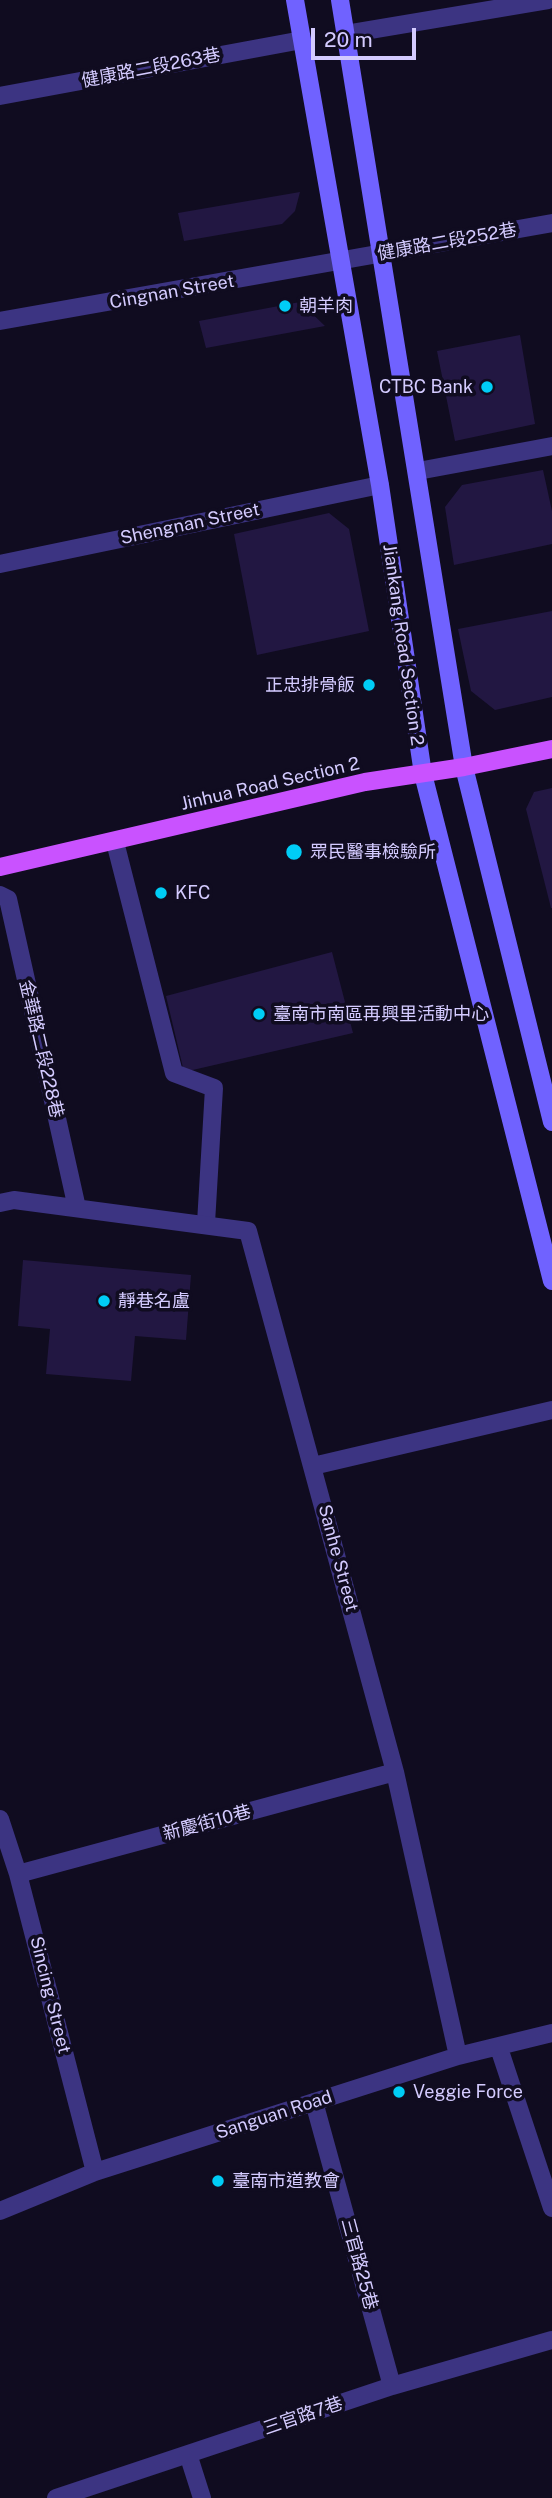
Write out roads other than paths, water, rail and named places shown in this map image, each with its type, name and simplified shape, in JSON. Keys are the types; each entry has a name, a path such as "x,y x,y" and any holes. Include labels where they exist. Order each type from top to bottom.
{"main road":[{"name":"Jinhua Road Section 2","path":"0,867 365,782 464,767 552,749"}],"street":[{"name":"Jiankang Road Section 2","path":"295,0 343,261 423,774 552,1281"},
{"path":"340,0 464,767 552,1122"},
{"path":"346,34 548,0"},
{"name":"健康路二段263巷","path":"0,96 302,40"},
{"name":"健康路二段252巷","path":"343,261 552,223"},
{"name":"Cingnan Street","path":"0,321 343,261"},
{"path":"418,471 552,446"},
{"name":"Shengnan Street","path":"0,564 380,485"},
{"path":"115,842 174,1073 214,1088 206,1223"},
{"name":"金華路二段228巷","path":"0,895 8,900 77,1208"},
{"name":"Sanhe Street","path":"0,1203 14,1199 206,1223 248,1231 396,1772 458,2056"},
{"path":"313,1466 552,1410"},
{"name":"新慶街10巷","path":"18,1874 396,1772"},
{"name":"Sincing Street","path":"0,1819 18,1874 95,2172"},
{"name":"Sanguan Road","path":"0,2211 95,2172 458,2056 552,2033"},
{"path":"499,2048 552,2208"},
{"name":"三官路25巷","path":"314,2102 392,2386"},
{"name":"三官路7巷","path":"57,2498 392,2386 552,2340"},
{"path":"188,2455 202,2498"}],"place":[{"name":"朝羊肉","path":"285,306"},
{"name":"CTBC Bank","path":"487,387"},
{"name":"正忠排骨飯","path":"369,685"},
{"name":"眾民醫事檢驗所","path":"294,852"},
{"name":"KFC","path":"161,893"},
{"name":"臺南市南區再興里活動中心","path":"259,1014"},
{"name":"靜巷名盧","path":"104,1301"},
{"name":"Veggie Force","path":"399,2092"},
{"name":"臺南市道教會","path":"218,2181"}]}
